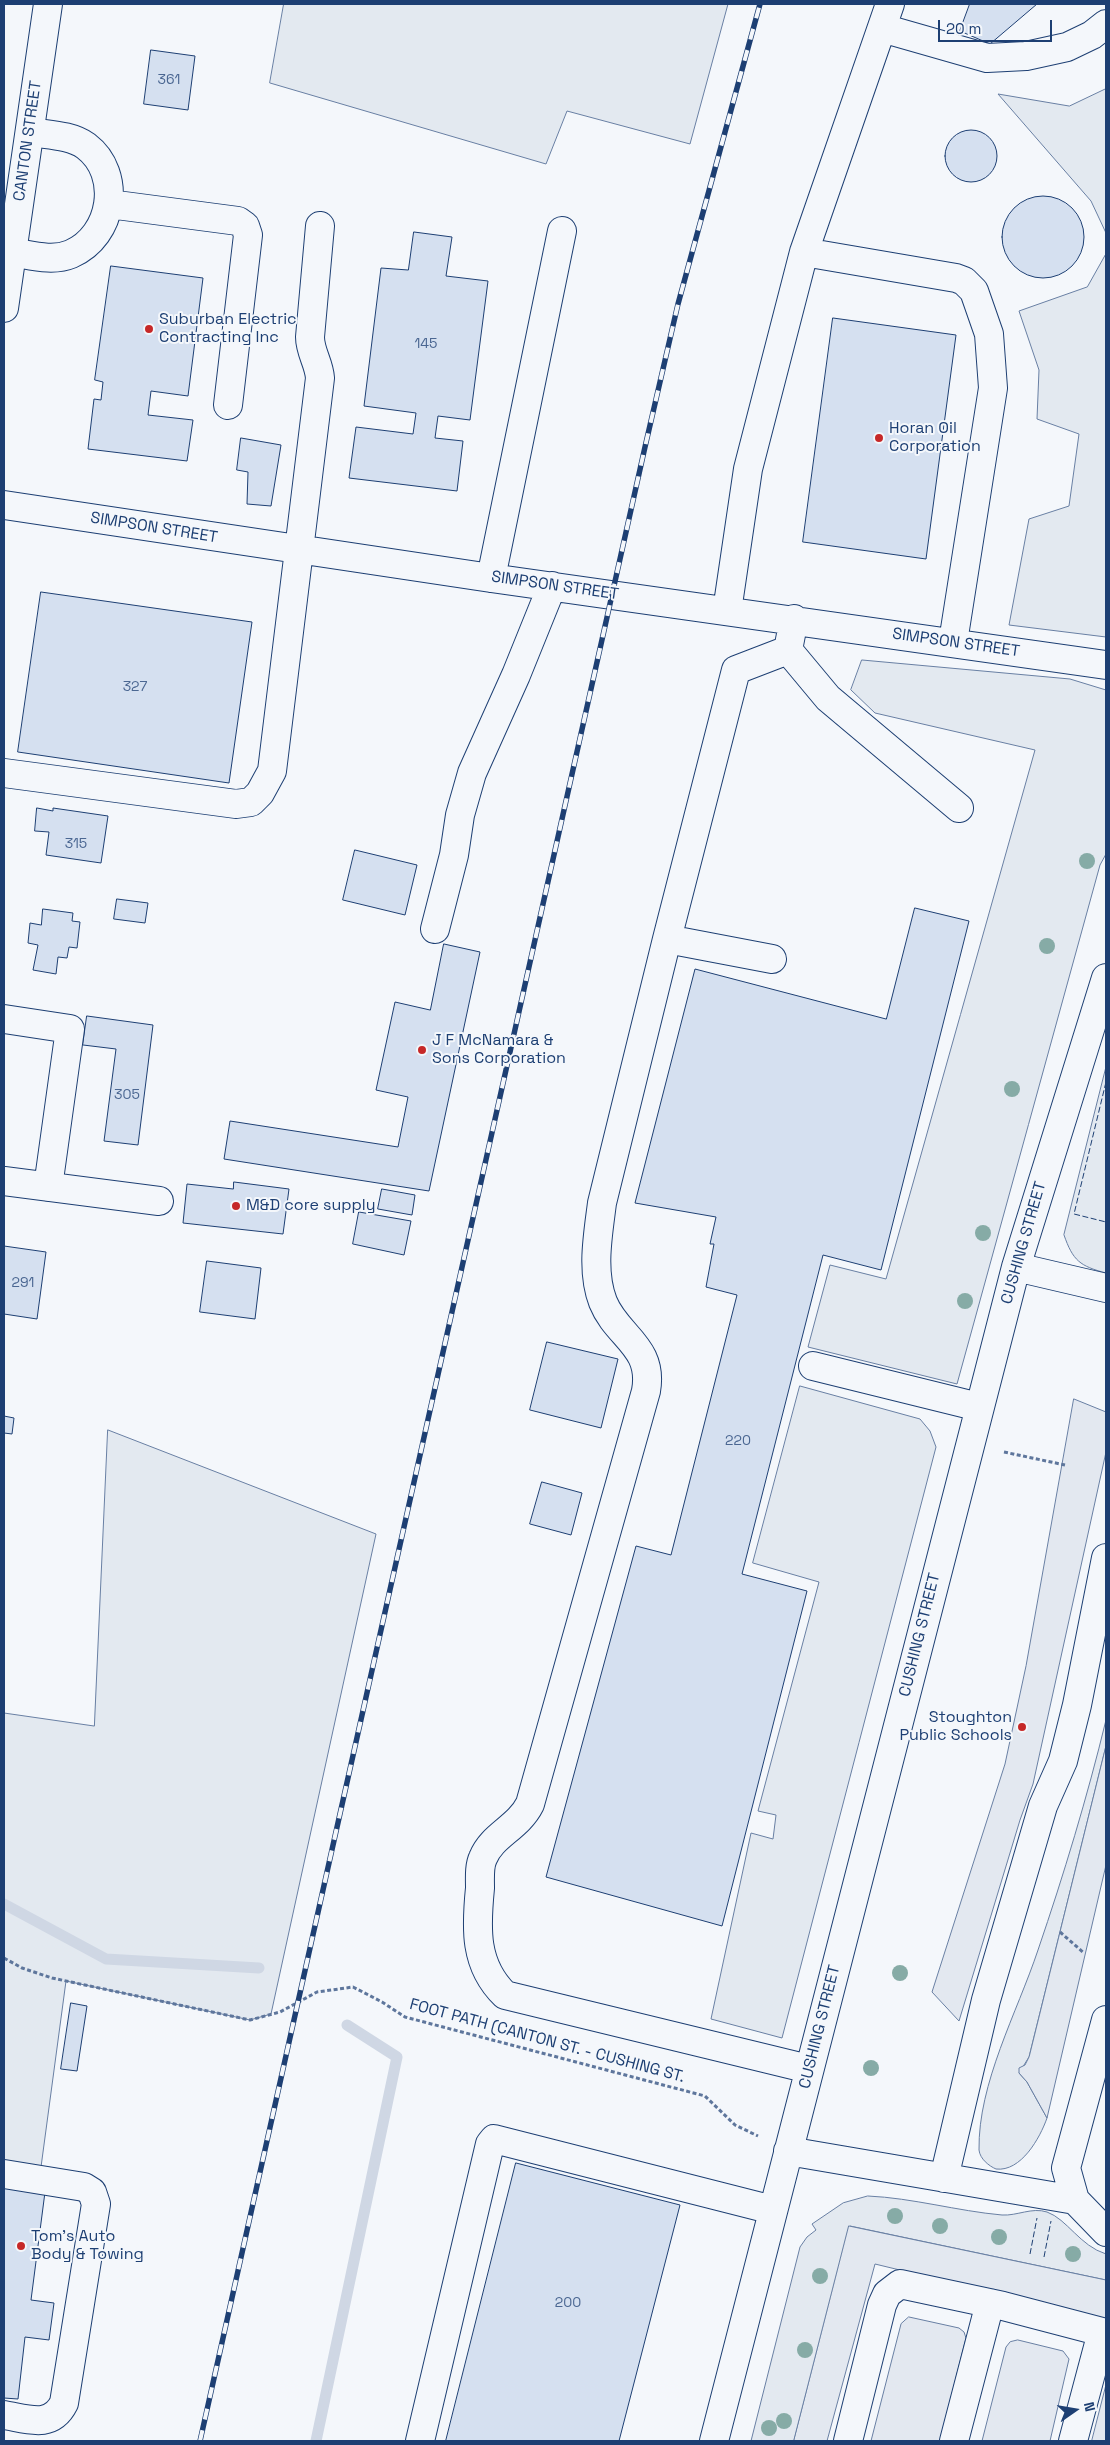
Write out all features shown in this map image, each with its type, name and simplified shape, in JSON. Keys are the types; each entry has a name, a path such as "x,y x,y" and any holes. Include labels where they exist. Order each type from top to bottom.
{"street":[{"name":"CANTON STREET","path":"4,308 31,132 48,4"},
{"path":"727,611 748,470 804,252 886,16 987,58 1026,56 1067,47 1092,35 1106,24"},
{"path":"12,252 52,259 72,254 90,242 102,224 109,204 108,182 100,162 86,146 69,139 31,132"},
{"path":"109,204 238,221 245,226 248,236 228,405"},
{"path":"4,773 236,804 250,802 260,794 272,771 301,550 320,378 320,369 310,344 310,337 320,226"},
{"path":"491,578 562,231"},
{"path":"804,252 956,278 964,281 974,291 988,334 993,388 953,642"},
{"name":"SIMPSON STREET","path":"4,505 491,578 1106,664"},
{"path":"435,929 454,855 460,815 472,773 516,675 552,586"},
{"path":"788,650 794,619"},
{"path":"788,650 828,698 959,808"},
{"path":"788,650 736,670 666,939 602,1203 597,1240 596,1272 602,1300 610,1316 640,1350 649,1376 530,1804 524,1815 492,1843 482,1859 476,1928 485,1965 493,1983 505,1995 809,2069"},
{"path":"666,939 772,959"},
{"name":"CUSHING STREET","path":"714,2441 1016,1267 1106,978"},
{"path":"4,1019 70,1029 48,1187"},
{"path":"4,1182 159,1201"},
{"path":"1016,1267 1106,1288"},
{"path":"813,1366 979,1406"},
{"path":"944,2178 986,2000 1043,1806 1063,1760 1077,1706 1106,1558"},
{"path":"1106,2020 1066,2168 1075,2200 1106,2232"},
{"path":"420,2441 488,2154 494,2139 774,2210"},
{"path":"788,2152 1075,2200"},
{"path":"4,2174 84,2187 92,2192 96,2204 64,2403 55,2417 46,2420 4,2415"},
{"path":"848,2441 887,2294 900,2284 990,2303 1104,2332 1073,2441"},
{"path":"954,2441 990,2303"}],"path":[{"path":"1004,1452 1064,1464"},
{"path":"1060,1932 1084,1953"},
{"name":"FOOT PATH (CANTON ST. - CUSHING ST.","path":"4,1958 22,1968 52,1978 250,2020 280,2012 317,1992 353,1987 405,2017 705,2096 735,2125 788,2152"}],"shaded area":[{"path":"284,4 728,4 690,144 567,111 546,164 270,83"},
{"path":"1106,89 1106,233 1091,201 998,94 1069,106"},
{"path":"1106,254 1106,637 1009,625 1029,519 1069,506 1079,434 1037,419 1039,370 1019,311 1087,287"},
{"path":"862,660 1070,679 1106,690 1106,854 1100,865 957,1384 808,1347 830,1265 886,1279 1035,750 875,713 851,690"},
{"path":"1106,1067 1106,1273 1084,1265 1074,1257 1064,1235"},
{"path":"800,1386 920,1419 930,1431 936,1447 782,2038 711,2019 751,1833 773,1839 776,1815 758,1811 819,1582 753,1563"},
{"path":"1074,1399 1106,1412 1106,1452 1033,1784 1020,1820 959,2021 932,1992 1005,1764 1026,1666"},
{"path":"108,1430 376,1534 271,2014 250,2020 66,1981 41,2167 4,2160 4,1713 94,1726"},
{"path":"1106,1720 1106,1746 1029,2057 1019,2073 1027,2082 1047,2118 1040,2135 1021,2159 1014,2165 996,2169 985,2162 979,2150 980,2125 985,2099 1000,2048 1038,1950 1057,1893 1083,1807"},
{"path":"1106,1746 1106,1865 1047,2118 1027,2082 1019,2073 1019,2068 1025,2065 1029,2057"},
{"path":"868,2196 902,2199 1002,2215 1036,2210 1047,2212 1061,2220 1089,2245 1106,2254 1106,2280 850,2226 794,2441 751,2441 800,2247 807,2237 816,2230 812,2224 843,2203"},
{"path":"849,2226 1106,2280 1106,2320 875,2264 827,2441 794,2441"},
{"path":"909,2317 959,2328 964,2332 966,2338 940,2441 871,2441 901,2324"},
{"path":"1018,2340 1063,2351 1069,2359 1050,2441 982,2441 1006,2347 1010,2342"},
{"path":"1106,2385 1106,2441 1092,2441"}],"building":[{"path":"970,4 1037,4 990,44 960,31"},
{"path":"151,50 195,56 188,110 144,104"},
{"path":"971,130 985,134 993,142 997,156 993,170 985,178 971,182 957,178 949,170 945,156 949,142 957,134"},
{"path":"1043,196 1059,199 1072,208 1081,221 1084,237 1081,253 1072,266 1059,275 1043,278 1027,275 1014,266 1005,253 1002,237 1005,221 1014,208 1027,199"},
{"path":"414,232 452,237 446,276 488,281 470,420 438,416 435,438 463,441 457,491 349,478 356,427 413,434 416,413 364,406 381,268 408,270"},
{"name":"Suburban Electric Contracting Inc","path":"111,266 203,278 188,396 151,391 148,415 193,420 187,461 88,449 94,399 101,400 103,382 95,380"},
{"name":"Horan Oil Corporation","path":"833,318 956,335 926,559 803,542"},
{"path":"241,438 281,445 271,506 247,504 248,472 237,470"},
{"path":"41,592 252,622 229,783 18,752"},
{"path":"37,808 53,811 53,808 108,816 101,863 46,855 49,832 35,831"},
{"path":"355,850 417,865 405,915 343,900"},
{"path":"117,899 148,903 145,923 114,919"},
{"path":"915,908 969,921 881,1270 823,1255 742,1574 807,1591 722,1926 546,1877 636,1546 671,1555 737,1295 706,1287 714,1244 710,1244 716,1217 635,1203 695,969 886,1019"},
{"path":"43,909 73,913 72,921 80,922 77,948 69,947 67,958 58,957 56,974 33,970 38,945 28,943 30,923 41,925"},
{"name":"J F McNamara & Sons Corporation","path":"444,944 480,952 429,1191 224,1159 230,1121 398,1147 408,1097 376,1090 395,1002 430,1010"},
{"path":"87,1016 153,1025 138,1145 104,1141 116,1049 83,1045"},
{"name":"M&D core supply","path":"234,1182 289,1189 283,1234 183,1223 187,1184 233,1189"},
{"path":"382,1189 415,1195 412,1215 378,1209"},
{"path":"359,1212 411,1221 404,1255 353,1244"},
{"path":"4,1246 46,1252 37,1319 4,1314"},
{"path":"207,1261 261,1268 255,1319 200,1312"},
{"path":"547,1342 618,1359 601,1428 530,1410"},
{"path":"4,1416 14,1418 12,1434 4,1433"},
{"path":"542,1482 582,1493 571,1535 530,1524"},
{"path":"71,2003 87,2006 77,2071 61,2069"},
{"path":"516,2163 680,2205 619,2441 446,2441"},
{"name":"Tom's Auto Body & Towing","path":"4,2187 45,2192 31,2300 54,2303 49,2340 25,2337 18,2399 4,2398"}],"waterway":[{"path":"4,1904 106,1959 259,1968"},
{"path":"316,2441 397,2057 347,2025"}],"railway":[{"path":"200,2441 645,447 678,304 760,4"}],"fence":[{"path":"1106,1082 1074,1214 1106,1222"},
{"path":"1030,2254 1037,2218"},
{"path":"1044,2257 1051,2221"}],"place":[{"name":"Suburban Electric Contracting Inc","path":"149,329"},
{"name":"Horan Oil Corporation","path":"879,438"},
{"name":"J F McNamara & Sons Corporation","path":"422,1050"},
{"name":"M&D core supply","path":"236,1206"},
{"name":"Stoughton Public Schools","path":"1022,1727"},
{"name":"Tom's Auto Body & Towing","path":"21,2246"}]}
